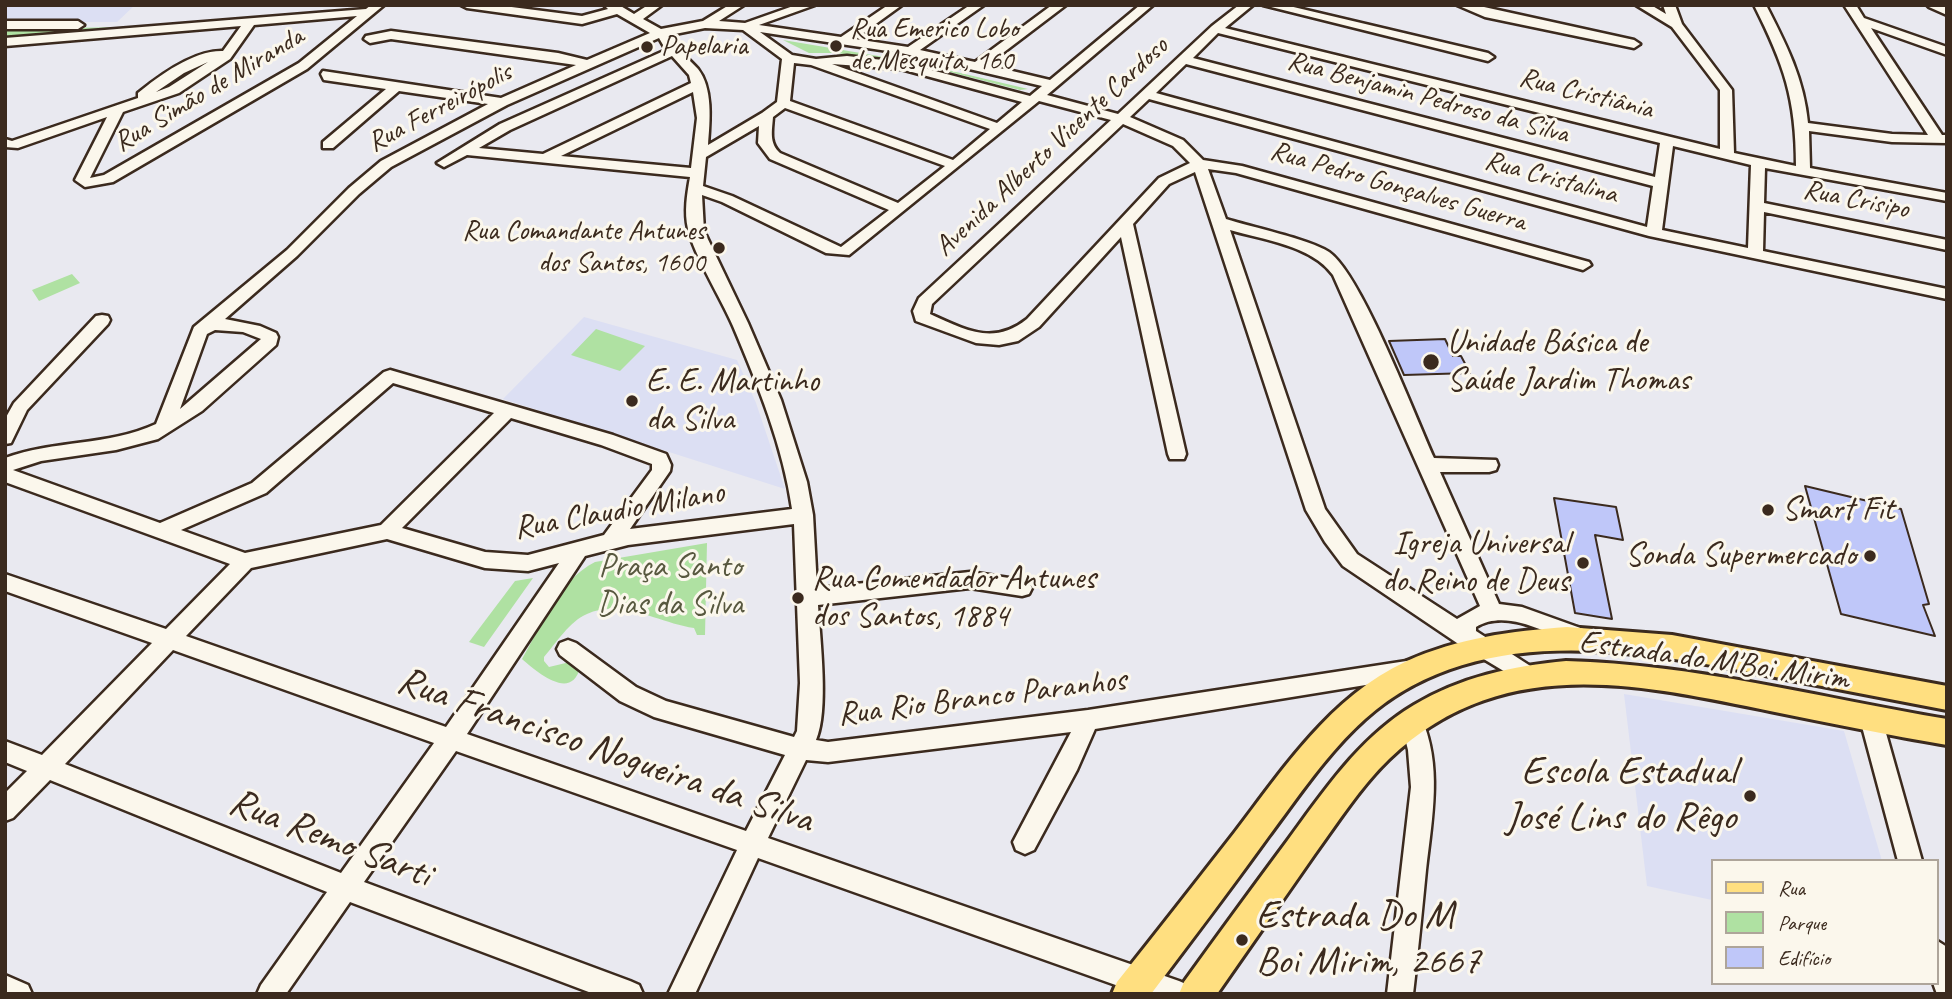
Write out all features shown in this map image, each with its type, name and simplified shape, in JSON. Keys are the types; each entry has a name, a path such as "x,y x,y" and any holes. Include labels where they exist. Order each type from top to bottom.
{"main road":[{"name":"Estrada do M'Boi Mirim","path":"1135,986 1320,747 1369,699 1473,642 1583,638 1714,653 1947,698"},
{"name":"Estrada do M'Boi Mirim","path":"1196,994 1349,780 1412,722 1452,697 1489,684 1527,676 1622,672 1947,732"}],"street":[{"path":"467,5 582,20 596,18 614,7 663,35 676,39 709,76 713,90 704,118 697,172 696,231 746,319 801,497 811,713 808,733 751,845 681,994"},
{"path":"636,18 656,5"},
{"path":"705,24 738,5"},
{"path":"742,26 809,5"},
{"path":"844,41 896,5"},
{"path":"910,51 978,5"},
{"path":"978,66 1060,5"},
{"path":"464,151 697,172 727,199 838,253 852,248 955,166 1147,5"},
{"name":"Avenida Alberto Vicente Cardoso","path":"1125,223 1032,323 1010,338 981,337 922,317 921,311 925,302 1183,59 1247,5"},
{"path":"1269,5 1488,57"},
{"path":"1463,5 1485,13 1634,44"},
{"path":"1630,5 1646,7 1676,24"},
{"path":"1669,5 1676,24 1726,90 1727,156"},
{"path":"1760,5 1787,59 1803,126 1803,171"},
{"path":"1850,5 1942,139"},
{"path":"1933,5 1947,12"},
{"path":"5,42 372,9"},
{"name":"Rua Simão de Miranda","path":"117,110 82,180 85,183 94,184 128,168 303,66 372,9"},
{"path":"1863,21 1947,51"},
{"path":"9,144 174,90 197,78 232,51 250,22"},
{"path":"705,24 742,26 910,51 1052,84"},
{"name":"Rua Ferreirópolis","path":"206,327 292,253 374,172 453,126 586,64 663,35 705,24"},
{"path":"5,25 201,25"},
{"path":"742,26 789,58 813,62 999,128"},
{"name":"Rua Cristiânia","path":"1216,29 1727,156 1947,197"},
{"path":"370,39 391,35 558,57 586,64"},
{"path":"663,35 695,75 704,118"},
{"path":"444,163 505,127 674,51"},
{"path":"697,172 783,103 789,58"},
{"name":"Rua Benjamin Pedroso da Silva","path":"1183,59 1660,183"},
{"path":"813,62 845,60 884,64 948,77 1118,120 1176,142 1191,153 1199,164 1316,510 1332,537 1350,559 1527,676"},
{"path":"327,74 329,77 395,88 502,102"},
{"path":"547,158 698,84"},
{"path":"328,145 395,88"},
{"name":"Rua Cristalina","path":"1146,94 1654,233 1947,294"},
{"path":"783,103 955,166"},
{"path":"767,116 764,141 769,152 900,209"},
{"path":"1803,126 1892,138 1942,139"},
{"path":"1654,233 1667,141"},
{"path":"1755,254 1758,163"},
{"path":"1177,454 1125,223 1164,181 1199,164"},
{"name":"Rua Pedro Gonçalves Guerra","path":"1199,164 1237,169 1583,265"},
{"name":"Rua Crisipo","path":"1755,206 1947,245"},
{"path":"1219,222 1315,251 1336,266 1492,611"},
{"path":"5,438 12,412 102,320"},
{"path":"5,466 32,455 128,441 164,428 271,341 270,337 264,333 223,325 206,327 198,333 164,428"},
{"path":"162,530 267,483 390,376 659,459 661,471 611,541"},
{"path":"387,531 507,411"},
{"path":"1428,466 1489,465"},
{"path":"5,475 245,561 5,810"},
{"name":"Rua Claudio Milano","path":"245,561 387,531 497,562 528,562 611,541 803,515"},
{"path":"270,994 450,740 578,550"},
{"path":"806,598 970,580 1022,588"},
{"name":"Rua Francisco Nogueira da Silva","path":"5,582 751,845 1135,986 1179,994"},
{"path":"1473,642 1466,623 1480,613 1492,611 1514,614 1583,638"},
{"name":"Rua Rio Branco Paranhos","path":"568,649 628,694 663,710 800,749 828,752 1088,720 1298,688 1381,672 1424,668"},
{"path":"1871,719 1909,859"},
{"path":"1025,842 1088,720"},
{"path":"1400,994 1423,787 1422,759 1412,722"},
{"name":"Rua Remo Sarti","path":"5,751 346,888 630,994"},
{"path":"1938,959 1947,985"},
{"path":"5,988 19,994"}],"shaded area":[{"path":"5,5 135,5 117,22 5,22"},
{"name":"E. E. Martinho da Silva","path":"584,317 737,360 756,403 785,489 503,399"},
{"name":"Escola Estadual José Lins do Rêgo","path":"1624,694 1844,731 1881,859 1710,859 1710,900 1647,886"}],"green space":[{"path":"5,29 146,29 5,39"},
{"path":"783,40 914,62 1028,89 1020,90 938,69 837,53 809,53"},
{"path":"72,274 80,283 39,301 32,290"},
{"path":"596,329 645,346 620,371 571,355"},
{"name":"Praça Santo Dias da Silva","path":"707,543 705,635 697,635 694,628 640,613 600,610 575,622 544,657 549,667 570,662 580,667 576,677 570,682 554,681 522,659 561,592 582,570 595,562"},
{"name":"Praça Santo Dias da Silva","path":"533,578 484,647 469,642 515,581"}],"building":[{"name":"Unidade Básica de Saúde Jardim Thomas","path":"1445,339 1453,356 1461,356 1470,373 1404,375 1389,341"},
{"name":"Sonda Supermercado","path":"1805,486 1901,509 1929,604 1923,605 1935,636 1841,614"},
{"name":"Igreja Universal do Reino de Deus","path":"1554,498 1616,507 1623,540 1595,535 1612,619 1575,613"}],"place":[{"name":"Rua Emerico Lobo de Mesquita, 160","path":"836,46"},
{"name":"Papelaria","path":"647,47"},
{"name":"Rua Comandante Antunes dos Santos, 1600","path":"719,248"},
{"name":"Unidade Básica de Saúde Jardim Thomas","path":"1431,362"},
{"name":"E. E. Martinho da Silva","path":"632,401"},
{"name":"Smart Fit","path":"1768,510"},
{"name":"Sonda Supermercado","path":"1870,556"},
{"name":"Igreja Universal do Reino de Deus","path":"1583,563"},
{"name":"Rua Comendador Antunes dos Santos, 1884","path":"798,598"},
{"name":"Escola Estadual José Lins do Rêgo","path":"1750,796"},
{"name":"Estrada Do M Boi Mirim, 2667","path":"1242,940"}]}
